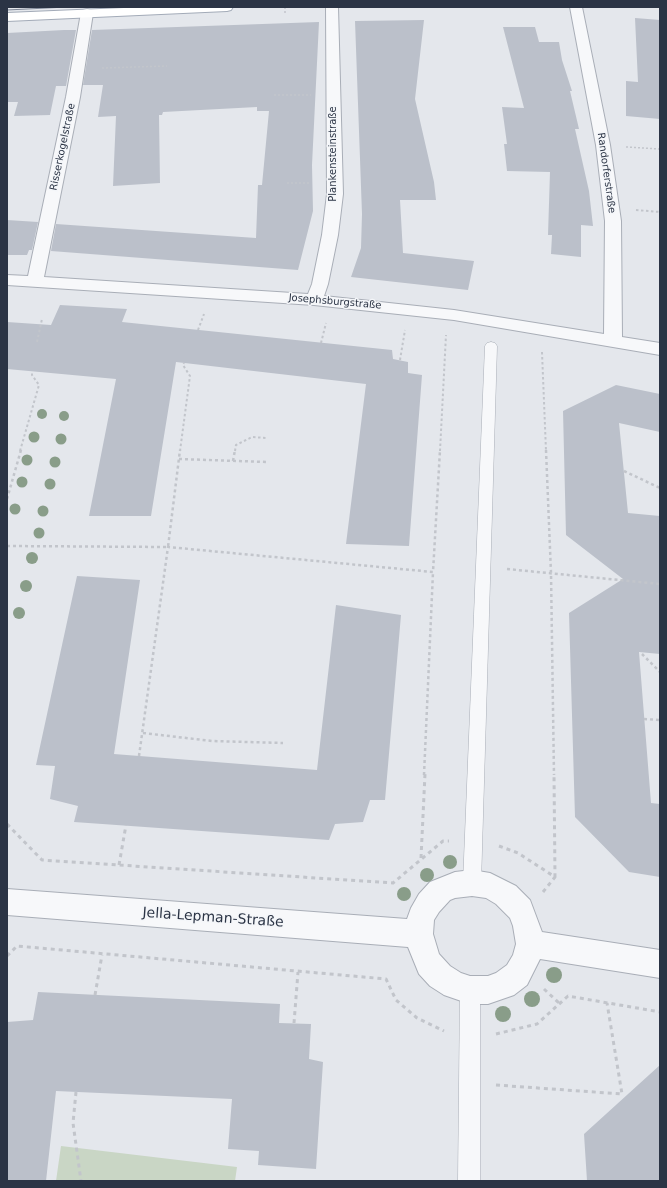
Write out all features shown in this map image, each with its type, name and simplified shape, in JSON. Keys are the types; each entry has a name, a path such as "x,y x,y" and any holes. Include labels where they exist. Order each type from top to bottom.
{"main road":[{"path":"7,17 227,7"}],"street":[{"name":"Plankensteinstraße","path":"314,300 320,284 330,235 335,194 332,7"},
{"name":"Randorferstraße","path":"576,7 603,145 613,221 613,340"},
{"name":"Risserkogelstraße","path":"35,281 73,97 87,13"},
{"name":"Josephsburgstraße","path":"7,280 314,300 409,310 454,315 613,340 660,349"},
{"path":"472,883 490,886 506,895 520,909 528,926 530,944 526,960 521,969 517,975 504,985 488,990 470,990 454,985 440,976 429,964 422,949 419,934 421,917 429,903 440,891 455,885 472,883"},
{"name":"Jella-Lepman-Straße","path":"7,902 419,934"},
{"path":"530,944 660,964"}],"lane":[{"path":"472,883 491,346"},
{"path":"469,1181 470,990"}],"path":[{"path":"285,7 285,14"},
{"path":"96,69 167,66"},
{"path":"274,95 334,95"},
{"path":"603,145 660,150"},
{"path":"400,360 409,310"},
{"path":"198,330 206,311"},
{"path":"37,342 42,319"},
{"path":"421,859 433,572 447,329"},
{"path":"7,824 42,860 394,883 443,841 474,839 492,843 518,853 555,876 551,574 541,345"},
{"path":"139,756 190,376 183,365 184,363"},
{"path":"7,500 38,385 32,375 32,371"},
{"path":"233,461 236,445 252,437 267,438"},
{"path":"179,459 267,462"},
{"path":"624,471 660,488"},
{"path":"7,546 168,547 433,572"},
{"path":"483,567 660,584"},
{"path":"642,654 660,672"},
{"path":"644,719 660,720"},
{"path":"143,733 212,741 283,743"},
{"path":"119,865 126,825"},
{"path":"7,956 17,946 102,955 386,979 396,1000 417,1018 439,1030 470,1036 505,1033 537,1024 568,996 660,1012"},
{"path":"95,995 102,955"},
{"path":"294,1024 298,972"},
{"path":"469,1083 622,1094 607,1003"},
{"path":"76,1092 74,1123 81,1181"}],"green space":[{"path":"61,1146 237,1167 235,1181 56,1181"}],"building":[{"path":"635,18 660,20 660,119 626,116 626,81 638,82"},
{"path":"424,20 415,99 434,182 436,200 400,200 403,253 474,261 468,290 351,277 361,248 362,214 355,21"},
{"path":"319,22 312,165 313,211 298,270 51,251 56,224 256,238 258,185 262,185 269,111 257,111 257,107 163,112 162,115 159,115 160,183 113,186 116,116 98,117 103,85 83,85 92,30"},
{"path":"503,27 535,27 539,42 559,42 562,60 572,91 570,91 579,129 575,129 589,191 593,226 581,225 581,257 551,254 552,235 548,235 550,172 507,171 504,144 507,144 502,107 524,108"},
{"path":"76,30 66,86 56,86 50,115 14,116 18,102 7,102 7,33"},
{"path":"7,220 38,222 32,250 29,250 27,255 7,255"},
{"path":"60,305 127,309 122,322 392,350 393,359 408,362 408,373 422,375 409,546 346,544 366,384 176,362 151,516 89,516 116,379 7,369 7,322 51,325"},
{"path":"616,385 660,394 660,432 619,423 628,513 660,516 660,654 639,652 651,803 660,804 660,877 629,872 575,817 569,613 623,579 566,535 563,411"},
{"path":"77,576 140,580 114,754 317,770 336,605 401,615 385,800 370,800 363,822 335,824 329,840 74,822 78,806 50,799 55,766 36,765"},
{"path":"38,992 280,1004 279,1023 311,1024 309,1059 323,1062 316,1169 258,1165 259,1151 228,1149 232,1099 56,1091 46,1181 7,1181 7,1022 33,1020"},
{"path":"660,1065 660,1181 587,1181 584,1134"}],"tram line":[{"path":"7,10 67,7"}]}
